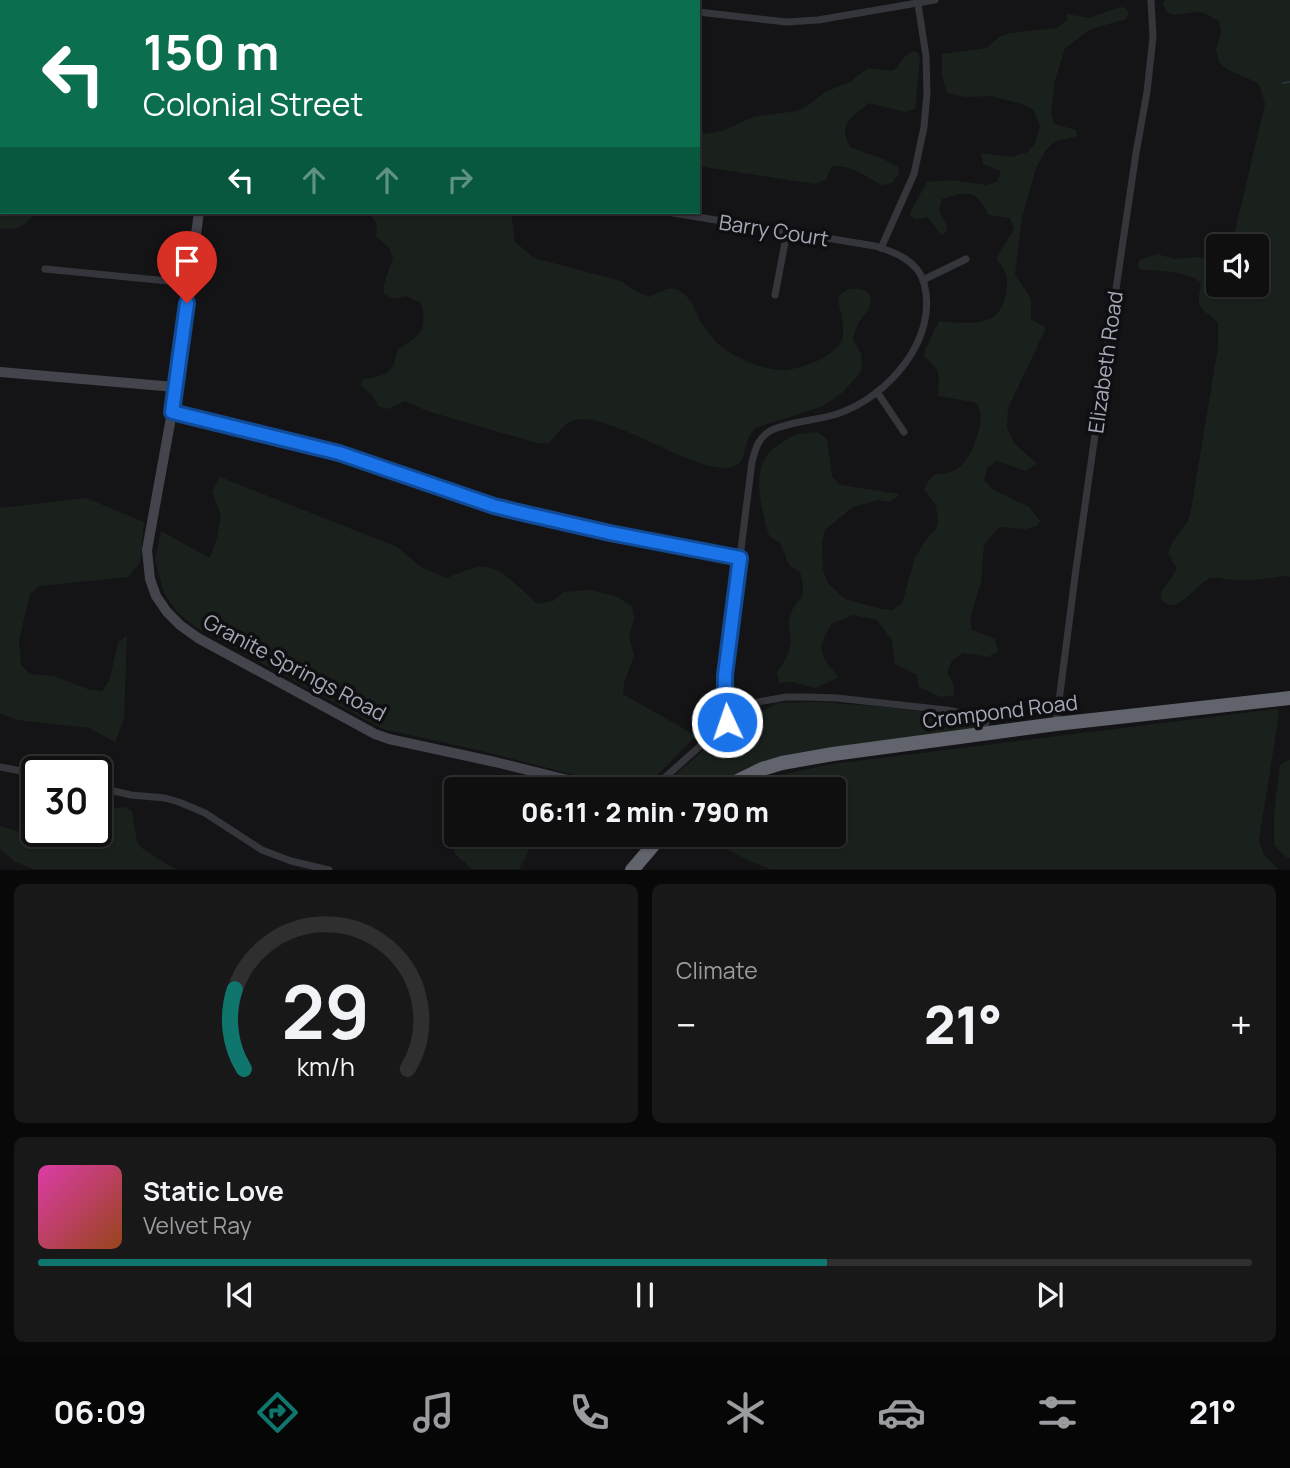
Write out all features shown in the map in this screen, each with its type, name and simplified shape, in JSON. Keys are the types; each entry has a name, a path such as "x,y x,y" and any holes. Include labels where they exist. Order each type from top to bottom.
{"highway":[{"name":"Crompond Road","path":"746,777 762,769 802,759 1056,724 1290,698"},
{"path":"632,870 652,847"}],"street":[{"path":"700,12 749,19 818,20 935,0"},
{"name":"Elizabeth Road","path":"1056,724 1108,343 1148,90 1153,37 1151,0"},
{"path":"881,248 914,172 924,127 928,93 926,56 916,2"},
{"name":"Granite Springs Road","path":"199,214 172,412 147,550 150,579 156,596 167,612 198,638 375,734 556,777"},
{"name":"Barry Court","path":"679,214 881,248 903,257 916,268 923,280"},
{"path":"775,295 787,232"},
{"path":"727,722 725,675 752,462 759,440 772,430 839,414 877,392 901,371 922,330 926,315 923,280 966,259"},
{"path":"46,269 189,283"},
{"path":"0,372 175,387"},
{"path":"877,392 904,432"},
{"path":"172,412 339,453 494,506 610,533 740,558"},
{"path":"665,777 740,712 758,702 786,697 837,698 946,710 973,715 986,723"},
{"path":"0,767 21,771"},
{"path":"112,791 179,802 205,813 262,850 291,861 329,870"}],"shaded area":[{"path":"1165,0 1290,0 1290,577 1247,580 1210,578 1185,599 1172,605 1166,604 1160,598 1177,569 1168,553 1190,516 1218,347 1218,323 1199,303 1201,283 1172,272 1140,270 1137,265 1140,260 1157,254 1175,259 1206,258 1206,297 1269,297 1269,234 1234,234 1265,104 1260,86 1228,70 1219,62 1216,50 1221,32 1219,21 1200,12 1173,15 1163,4"},
{"path":"1120,7 1126,8 1129,13 1126,19 1091,29 1065,48 1055,81 1051,113 1054,124 1076,130 1077,136 1054,142 1045,151 1036,168 1022,218 1015,274 1031,299 1031,319 1046,328 1008,408 1007,428 1014,443 1037,464 1026,471 997,461 987,468 984,480 992,489 1029,507 1040,521 1037,526 1025,529 999,527 984,545 981,582 970,618 972,630 995,639 998,651 988,657 963,653 952,661 947,672 953,683 954,695 941,697 919,687 917,675 895,664 892,640 877,620 853,615 831,624 821,647 824,659 838,677 816,688 792,682 779,683 777,672 786,658 791,641 789,619 803,589 800,572 789,565 780,543 769,536 763,512 760,474 763,462 770,452 795,435 817,432 827,439 832,476 840,485 900,494 890,502 878,500 853,507 825,530 822,543 823,570 827,582 845,599 893,610 902,603 915,558 938,522 936,505 924,490 934,475 955,470 965,461 974,446 979,429 981,415 978,404 938,396 938,373 924,356 925,350 939,321 981,322 990,319 1003,305 1007,278 996,258 1014,229 1010,218 988,215 980,200 971,194 942,199 939,210 947,226 946,232 941,235 928,217 916,219 910,216 911,211 927,182 952,180 986,185 997,182 1001,171 983,164 981,153 1011,157 1028,152 1035,143 1040,125 1033,110 1022,104 991,96 965,97 947,93 942,76 942,54 987,48 999,37 1010,33 1057,28 1067,20 1067,14 1089,18"},
{"path":"914,51 920,59 915,109 905,112 869,103 852,117 845,132 850,147 898,167 899,173 892,183 881,185 858,172 838,166 832,167 826,179 815,184 700,166 700,132 705,134 722,131 753,117 797,111 825,92 850,82 868,68 892,71 896,69 905,56"},
{"path":"0,214 34,214 17,228 0,228"},
{"path":"369,214 511,214 515,242 534,258 621,281 649,297 667,289 678,290 690,301 702,324 720,346 745,361 772,369 788,370 803,366 833,351 843,334 839,297 846,290 857,288 867,292 871,301 853,339 861,354 862,367 843,392 823,406 755,428 740,462 727,468 685,457 610,425 589,420 572,421 549,443 537,443 427,411 405,401 388,409 378,406 373,396 360,385 363,379 383,375 391,369 398,349 417,336 423,326 423,312 421,303 406,296 394,299 384,294 384,284 393,258 389,248 376,236 376,222"},
{"path":"220,477 397,547 421,567 446,578 478,567 495,570 538,604 553,601 564,592 589,590 615,596 632,606 634,619 629,636 634,656 623,694 696,736 655,777 583,777 383,729 194,626 177,612 164,593 155,560 161,531 210,558 221,515 212,492"},
{"path":"86,498 144,522 140,563 128,577 39,586 30,594 19,641 21,665 30,674 54,676 90,690 102,691 109,681 118,643 127,635 124,719 115,742 89,728 17,720 0,713 0,508"},
{"path":"819,702 921,712 981,724 982,728 792,754 745,769 730,777 673,777 742,721 778,703"},
{"path":"1277,709 1279,715 1259,840 1264,855 1278,869 771,869 723,847 846,847 846,777 771,777 832,764"},
{"path":"1288,760 1290,858 1274,845 1274,814 1280,765"},
{"path":"124,807 132,811 137,842 144,850 175,869 34,869 15,862 0,849 0,826 21,832 21,847 70,847 80,850 88,847 112,847 114,808"},
{"path":"455,847 530,847 519,869 472,869 454,853"}],"waterway":[{"path":"1283,83 1290,82"}],"route":[{"path":"187,303 172,412 339,453 494,506 610,533 740,558 725,675 727,722"}]}
